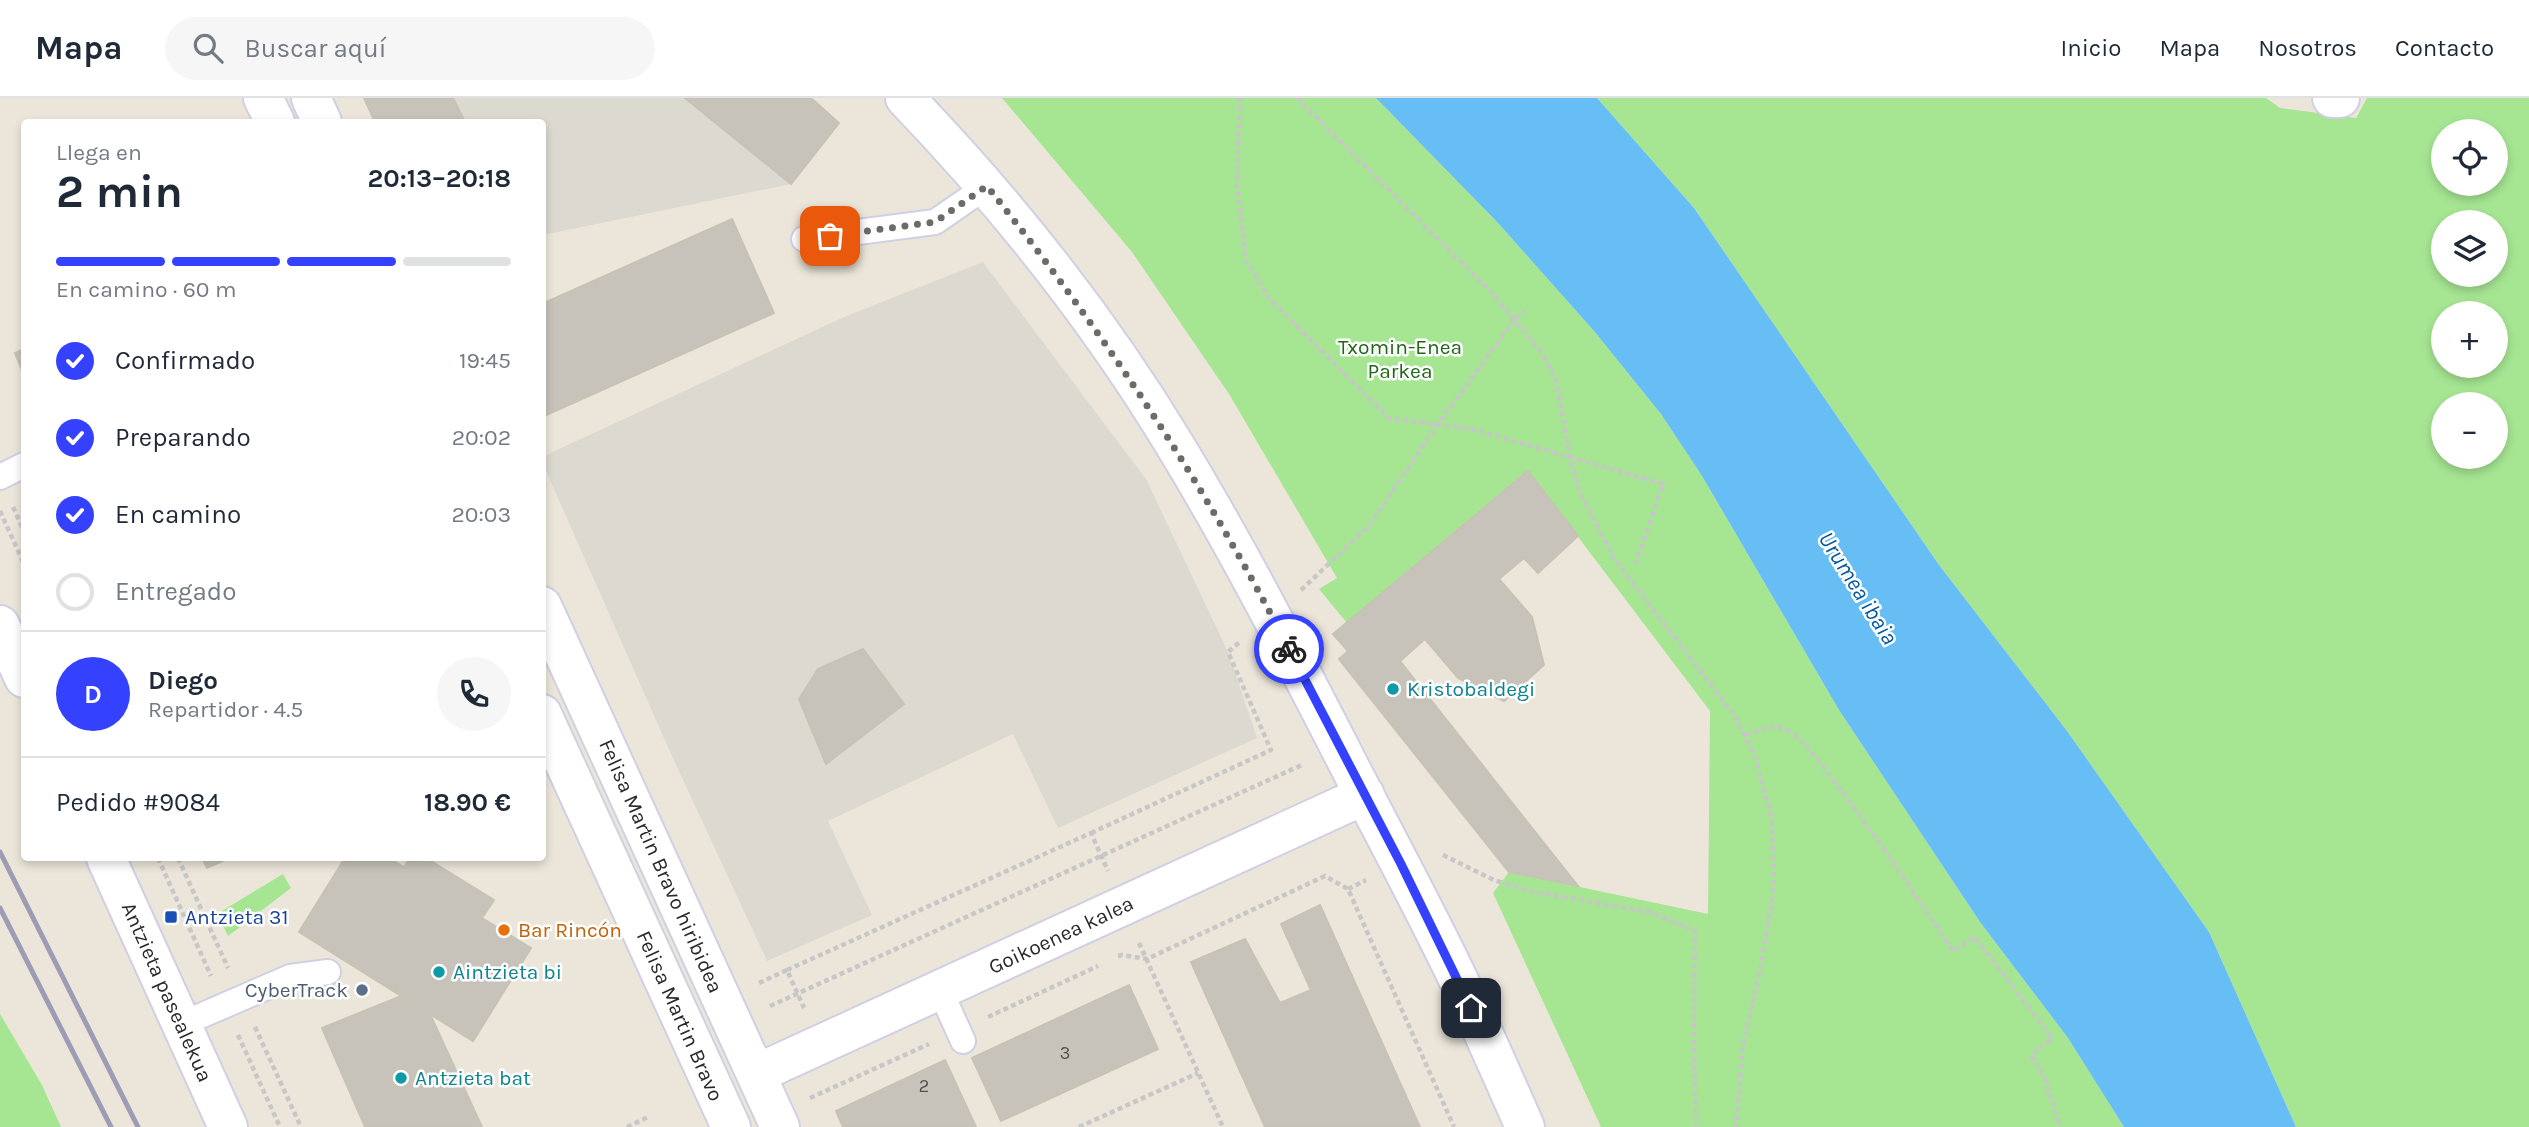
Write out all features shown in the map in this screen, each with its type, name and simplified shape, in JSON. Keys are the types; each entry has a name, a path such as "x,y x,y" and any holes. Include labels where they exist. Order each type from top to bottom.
{"street":[{"path":"264,98 274,119"},
{"path":"311,98 321,119"},
{"path":"905,98 987,186 1036,247 1130,377 1175,446 1272,615 1401,864 1460,984 1525,1127"},
{"path":"2332,98 2340,98"},
{"name":"Felisa Martin Bravo hiribidea","path":"546,615 780,1127"},
{"path":"0,625 21,671"},
{"name":"Felisa Martin Bravo","path":"546,723 730,1127"},
{"name":"Goikoenea kalea","path":"756,1074 1365,795"},
{"name":"Antzieta pasealekua","path":"107,861 228,1127"}],"lane":[{"path":"804,239 935,222 987,186"},
{"path":"0,477 21,466"},
{"path":"181,1024 290,977 328,972"},
{"path":"940,990 960,1036"}],"path":[{"path":"1240,98 1237,184 1246,261 1268,297 1389,418 1472,429 1663,484 1636,563"},
{"path":"1297,98 1515,319 1542,353 1556,379 1570,458 1581,495 1615,560 1732,712 1754,754 1772,819 1774,888 1744,1045 1736,1127"},
{"path":"787,970 1271,750 1228,652 1369,526 1438,424 1515,319 1525,311"},
{"path":"13,506 21,524"},
{"path":"0,511 21,557"},
{"path":"1745,735 1772,727 1783,728 1794,735 1817,759 1851,803 1953,951 1975,937 2052,1038 2031,1055 2045,1079 2060,1127"},
{"path":"732,1023 1340,749"},
{"path":"1091,833 1223,1127"},
{"path":"1401,864 1431,849 1494,880 1529,891 1649,912 1695,931 1693,1046 1696,1127"},
{"path":"179,861 230,972"},
{"path":"814,1108 809,1098 960,1036 1122,955 1147,959 1325,876 1348,889 1454,1127"},
{"path":"254,1026 301,1127"},
{"path":"1079,1127 1198,1073"},
{"path":"627,1127 648,1117"}],"green space":[{"name":"Txomin-Enea Parkea","path":"1002,98 1376,98 1498,223 1594,331 1661,414 1702,476 1839,710 1980,922 2068,1038 2124,1127 1601,1127 1493,893 1509,872 1708,914 1710,711 1528,471 1347,623 1319,589 1337,578 1229,394 1132,252"},
{"path":"1597,98 2266,98 2280,108 2356,118 2367,98 2529,98 2529,1127 2296,1127 2209,932 2067,731 1939,565 1694,208"},
{"path":"283,874 291,888 228,936 217,914"},
{"path":"0,1014 42,1085 61,1127 0,1127"}],"shaded area":[{"path":"453,98 685,98 791,184 546,234 546,119 464,119"},
{"path":"983,262 1146,479 1228,652 1257,738 1058,828 1013,734 828,821 872,915 767,961 667,745 546,471 546,455 844,317"}],"water":[{"name":"Urumea ibaia","path":"1376,98 1597,98 1694,208 1939,565 2067,731 2209,932 2296,1127 2124,1127 2068,1038 1980,922 1839,710 1702,476 1661,414 1594,331 1498,223"}],"building":[{"path":"364,98 453,98 464,119 374,119"},
{"path":"685,98 811,98 839,123 791,184"},
{"path":"732,219 774,313 546,415 546,302"},
{"path":"21,350 21,368 15,353"},
{"name":"Kristobaldegi","path":"1528,471 1578,536 1538,573 1524,558 1499,579 1532,617 1544,665 1504,701 1458,678 1425,639 1400,661 1578,886 1509,872 1339,659 1348,651 1333,634"},
{"path":"863,649 904,704 826,764 799,699 818,669"},
{"path":"204,861 222,861 207,868"},
{"name":"Aintzieta bi","path":"343,861 394,861 404,867 408,861 431,861 494,900 482,918 531,948 473,1041 299,932"},
{"path":"1320,905 1420,1127 1265,1127 1191,962 1245,939 1280,1003 1311,990 1281,924"},
{"path":"1129,985 1158,1049 1001,1121 972,1058"},
{"name":"Antzieta bat","path":"401,996 430,1014 482,1127 365,1127 322,1028"},
{"path":"945,1060 976,1127 843,1127 836,1111"}],"railway":[{"path":"0,852 138,1127"},
{"path":"0,908 111,1127"}],"way so far":[{"path":"830,236 935,222 987,186 1036,247 1115,355 1175,446 1289,649"}],"place":[{"name":"Kristobaldegi","path":"1393,689"},
{"name":"Antzieta 31","path":"171,917"},
{"name":"Bar Rincón","path":"504,930"},
{"name":"Aintzieta bi","path":"439,972"},
{"name":"CyberTrack","path":"362,990"},
{"name":"Antzieta bat","path":"401,1078"}],"route":[{"path":"1289,649 1401,864 1471,1008"}]}
